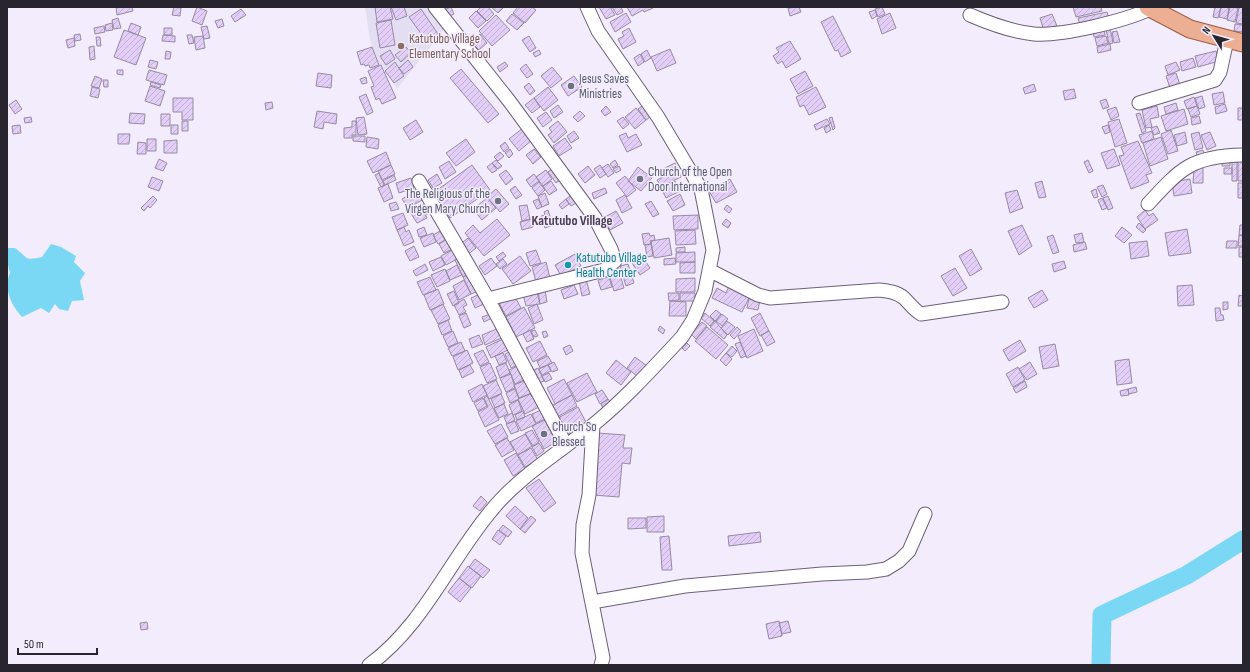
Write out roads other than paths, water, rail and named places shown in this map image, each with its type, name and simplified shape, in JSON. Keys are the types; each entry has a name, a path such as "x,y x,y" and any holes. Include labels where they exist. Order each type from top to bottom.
{"main road":[{"path":"1149,8 1190,29 1235,42"}],"street":[{"path":"435,7 510,102 595,218 611,249 615,261 604,270 488,299"},
{"path":"369,665 385,654 411,625 491,510 510,490 593,425 682,337 693,320 705,291 713,250 701,189 658,117 598,31 587,7"},
{"path":"970,15 1002,28 1035,34 1060,33 1133,17 1149,8"},
{"path":"1139,103 1215,80 1235,42"},
{"path":"1148,204 1179,171 1190,164 1210,157 1243,155"},
{"path":"419,181 488,299 566,445"},
{"path":"709,270 758,295 770,298 879,290 892,292 903,297 915,310 921,314 1002,302"},
{"path":"593,425 590,494 582,525 582,553 603,658 601,665"},
{"path":"592,602 685,586 822,574 867,572 886,568 899,561 909,550 925,514"}],"water":[{"path":"51,244 61,247 76,256 74,262 85,273 80,281 84,300 72,301 68,311 59,309 55,304 49,313 41,308 22,317 14,307 9,296 7,285 10,273 7,257 8,248 15,248 27,258 32,259 42,257"}],"waterway":[{"path":"1101,665 1102,615 1187,575 1243,540"}],"place":[{"name":"Katutubo Village Elementary School","path":"401,46"},
{"name":"Jesus Saves Ministries","path":"571,86"},
{"name":"Church of the Open Door International","path":"640,179"},
{"name":"The Religious of the Virgen Mary Church","path":"498,201"},
{"name":"Katutubo Village Health Center","path":"568,265"},
{"name":"Church So Blessed","path":"544,434"}],"district":[{"name":"Katutubo Village","path":"572,220"}]}
